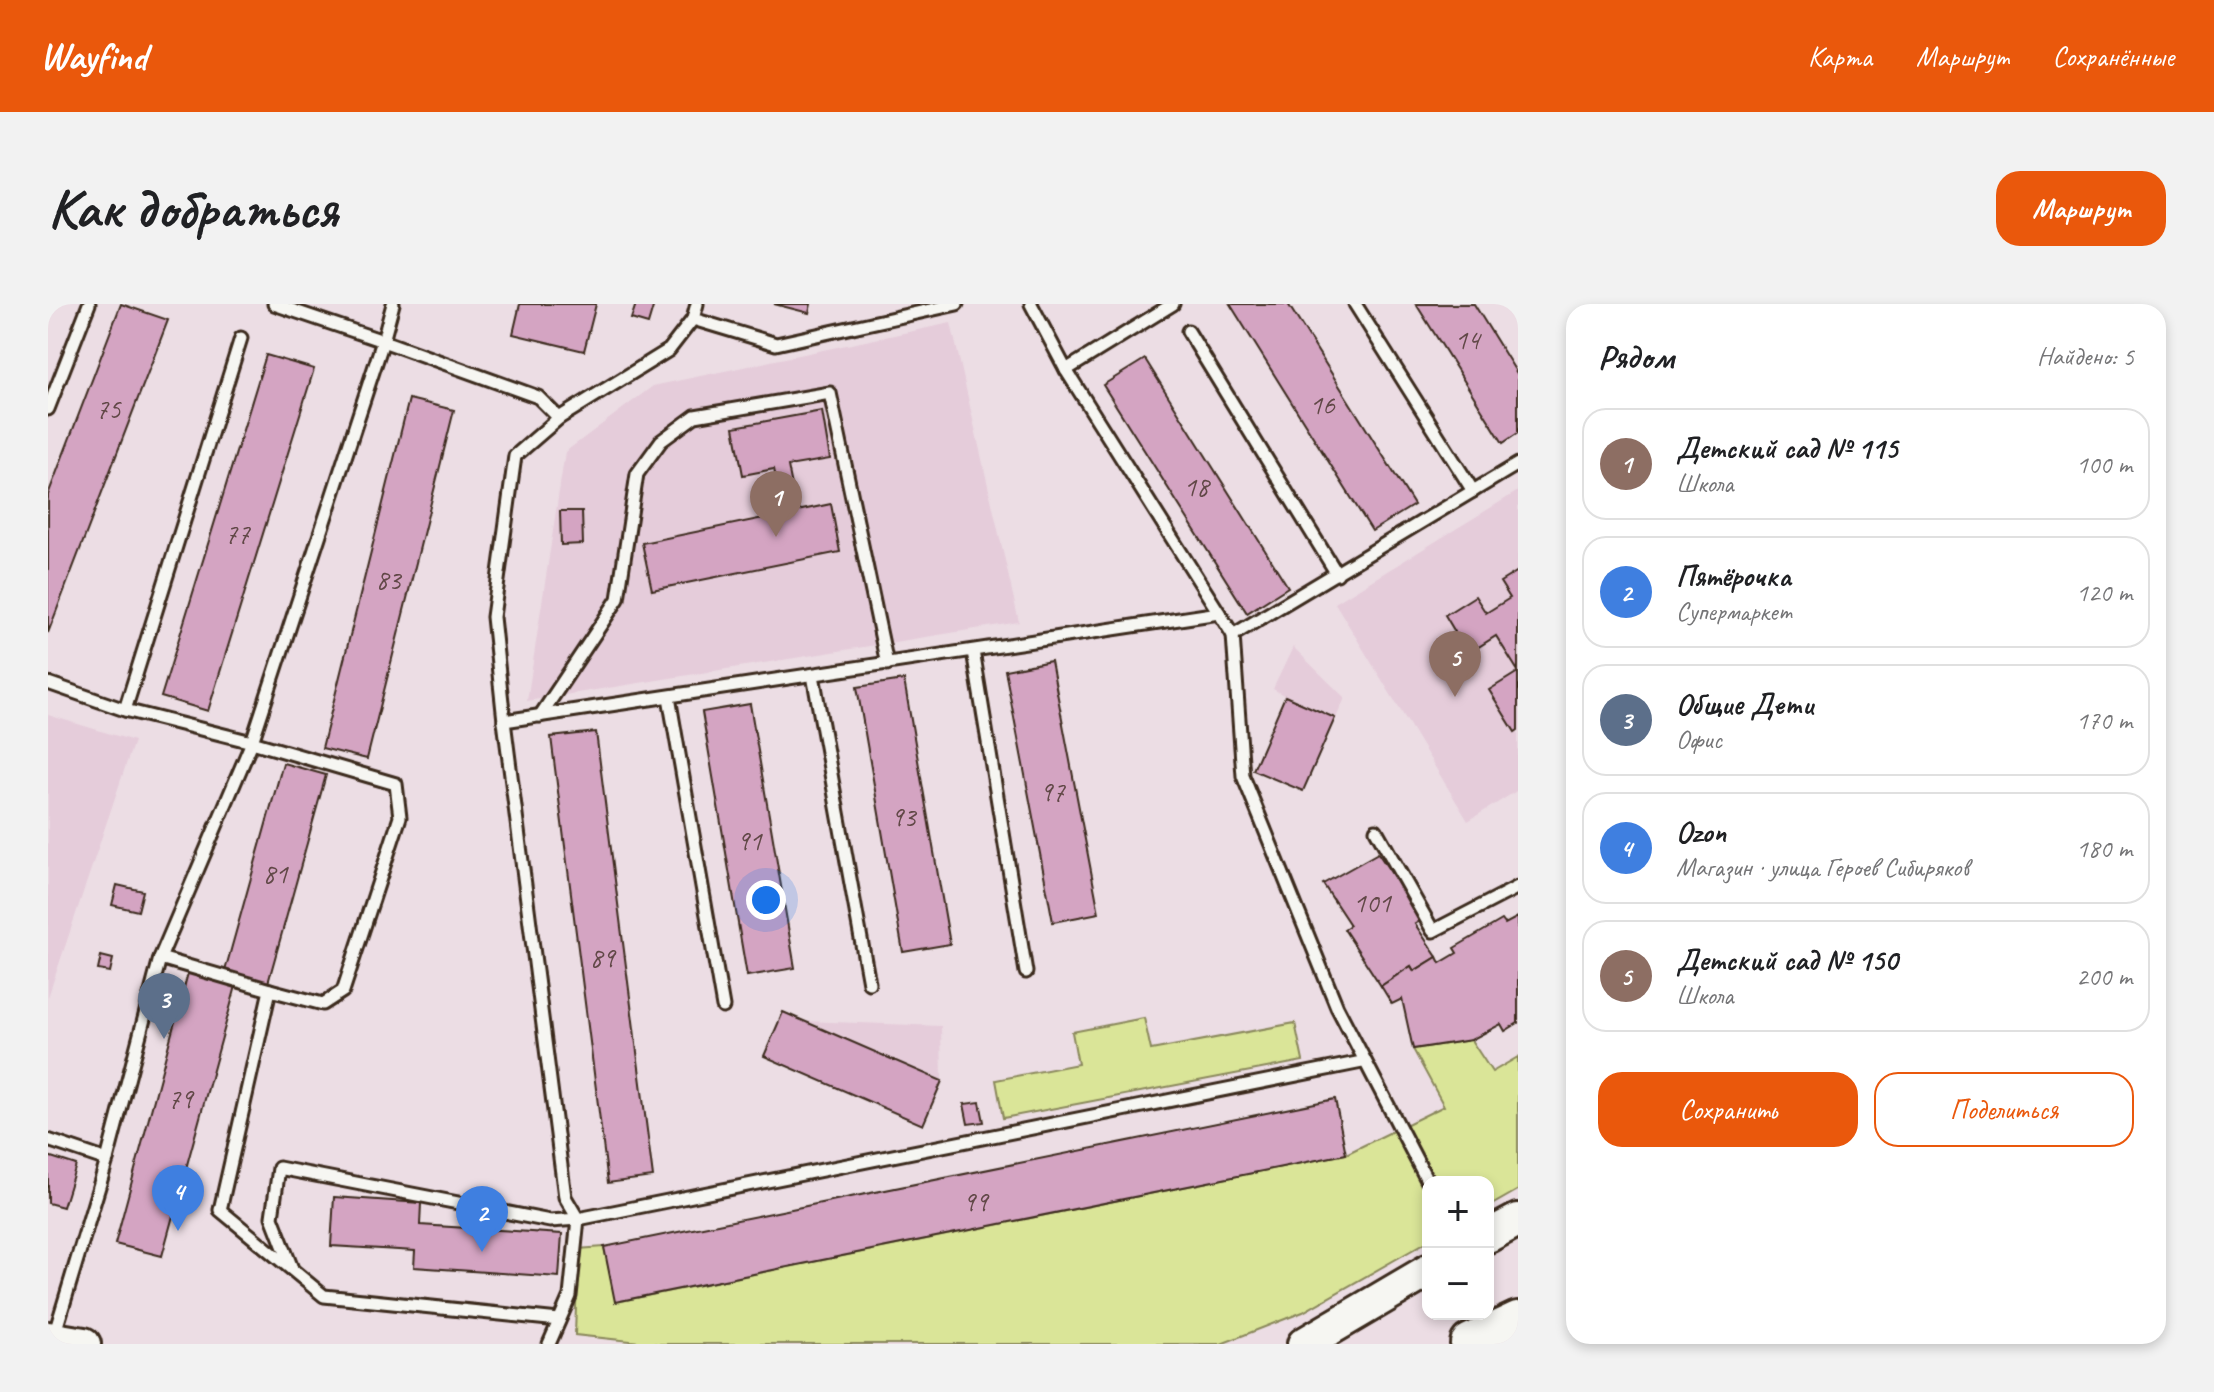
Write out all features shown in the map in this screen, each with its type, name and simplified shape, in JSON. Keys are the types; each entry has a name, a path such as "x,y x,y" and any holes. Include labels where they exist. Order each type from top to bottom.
{"highway":[{"path":"1471,1344 1518,1322"}],"street":[{"path":"1494,1233 1518,1220"},
{"path":"1304,1344 1422,1275"}],"lane":[{"path":"48,409 89,304"},
{"path":"274,304 538,397 559,418"},
{"path":"62,1340 160,958 252,742 393,304"},
{"path":"549,1344 570,1296 578,1219 565,1197 493,617 515,456 559,418 669,350 693,319 697,304"},
{"path":"890,319 893,304"},
{"path":"693,319 776,344 957,304"},
{"path":"1031,304 1066,370 1233,635 1243,776 1362,1062 1425,1176"},
{"path":"1066,370 1173,304"},
{"path":"1355,304 1473,491"},
{"path":"1188,331 1337,574"},
{"path":"125,710 241,338"},
{"path":"540,716 618,599 637,474 661,441 695,416 830,393 887,664"},
{"path":"1233,635 1518,464"},
{"path":"504,721 1219,613"},
{"path":"973,651 1026,972"},
{"path":"813,675 869,983"},
{"path":"48,683 125,710 252,742 396,784 400,817 343,991 323,1004 160,958"},
{"path":"669,697 723,1007"},
{"path":"1376,830 1433,931 1518,887"},
{"path":"270,990 220,1210 324,1296 559,1320"},
{"path":"293,1270 272,1217 279,1168 550,1221 578,1219 1362,1062"},
{"path":"48,1140 107,1160"}],"shaded area":[{"path":"951,323 1019,622 527,701 565,452 653,386"},
{"path":"1518,491 1518,790 1468,821 1335,603"},
{"path":"1293,647 1345,698 1303,791 1253,770 1285,696 1273,689"},
{"path":"48,715 134,741 48,997"},
{"path":"783,1012 804,1021 941,1026 942,1081 923,1125 764,1056"}],"green space":[{"path":"1144,1018 1151,1050 1295,1023 1303,1061 1003,1118 996,1080 1078,1064 1072,1032"},
{"path":"1471,1040 1492,1072 1518,1057 1518,1190 1494,1204 1494,1176 1422,1176 1422,1244 1303,1312 1221,1344 658,1344 575,1335 578,1249 604,1247 616,1302 1346,1154 1444,1106 1413,1049"}],"building":[{"path":"121,304 168,320 48,633 48,495"},
{"path":"520,304 596,304 584,351 513,334"},
{"path":"636,304 654,304 648,324 631,319"},
{"path":"774,304 811,304 809,313"},
{"path":"1230,304 1288,304 1414,505 1372,531"},
{"path":"1416,304 1474,304 1518,375 1518,433 1503,443"},
{"path":"266,355 314,369 208,711 161,697"},
{"path":"1145,359 1288,587 1247,613 1103,385"},
{"path":"409,399 454,410 367,759 322,748"},
{"path":"822,411 830,459 788,466 797,511 831,504 840,552 652,590 642,543 783,514 774,469 743,475 734,427"},
{"path":"560,511 582,511 583,544 561,545"},
{"path":"1518,571 1518,671 1496,636 1458,660 1445,638 1455,632 1445,615 1475,596 1486,613 1510,598 1500,582"},
{"path":"1051,661 1099,913 1053,922 1005,670"},
{"path":"1518,672 1518,730 1515,732 1489,690"},
{"path":"904,680 950,944 903,952 857,687"},
{"path":"1285,696 1335,718 1303,791 1253,770"},
{"path":"750,704 795,968 747,976 702,712"},
{"path":"596,732 653,1177 608,1183 551,737"},
{"path":"283,763 326,775 268,983 225,971"},
{"path":"1378,853 1422,920 1415,924 1437,957 1414,971 1411,966 1381,986 1344,929 1350,925 1323,884"},
{"path":"117,885 143,891 138,911 112,905"},
{"path":"1518,917 1518,1023 1505,1031 1501,1024 1471,1040 1413,1049 1402,999 1392,1004 1381,986 1411,966 1414,971 1437,957 1440,963 1457,953 1454,948 1502,920 1505,924"},
{"path":"101,956 113,959 110,972 98,970"},
{"path":"188,973 236,986 162,1256 115,1244"},
{"path":"783,1012 942,1081 923,1125 764,1056"},
{"path":"1335,1099 1346,1154 615,1302 604,1247"},
{"path":"980,1102 984,1122 968,1124 964,1104"},
{"path":"48,1156 76,1165 63,1207 48,1203"},
{"path":"334,1197 421,1203 420,1225 562,1234 559,1277 414,1267 415,1251 331,1246"}],"place":[{"name":"Детский сад № 115","path":"776,537"},
{"name":"Детский сад № 150","path":"1455,697"},
{"name":"Общие Дети","path":"164,1039"},
{"name":"Ozon","path":"178,1231"},
{"name":"Пятёрочка","path":"482,1252"}]}
